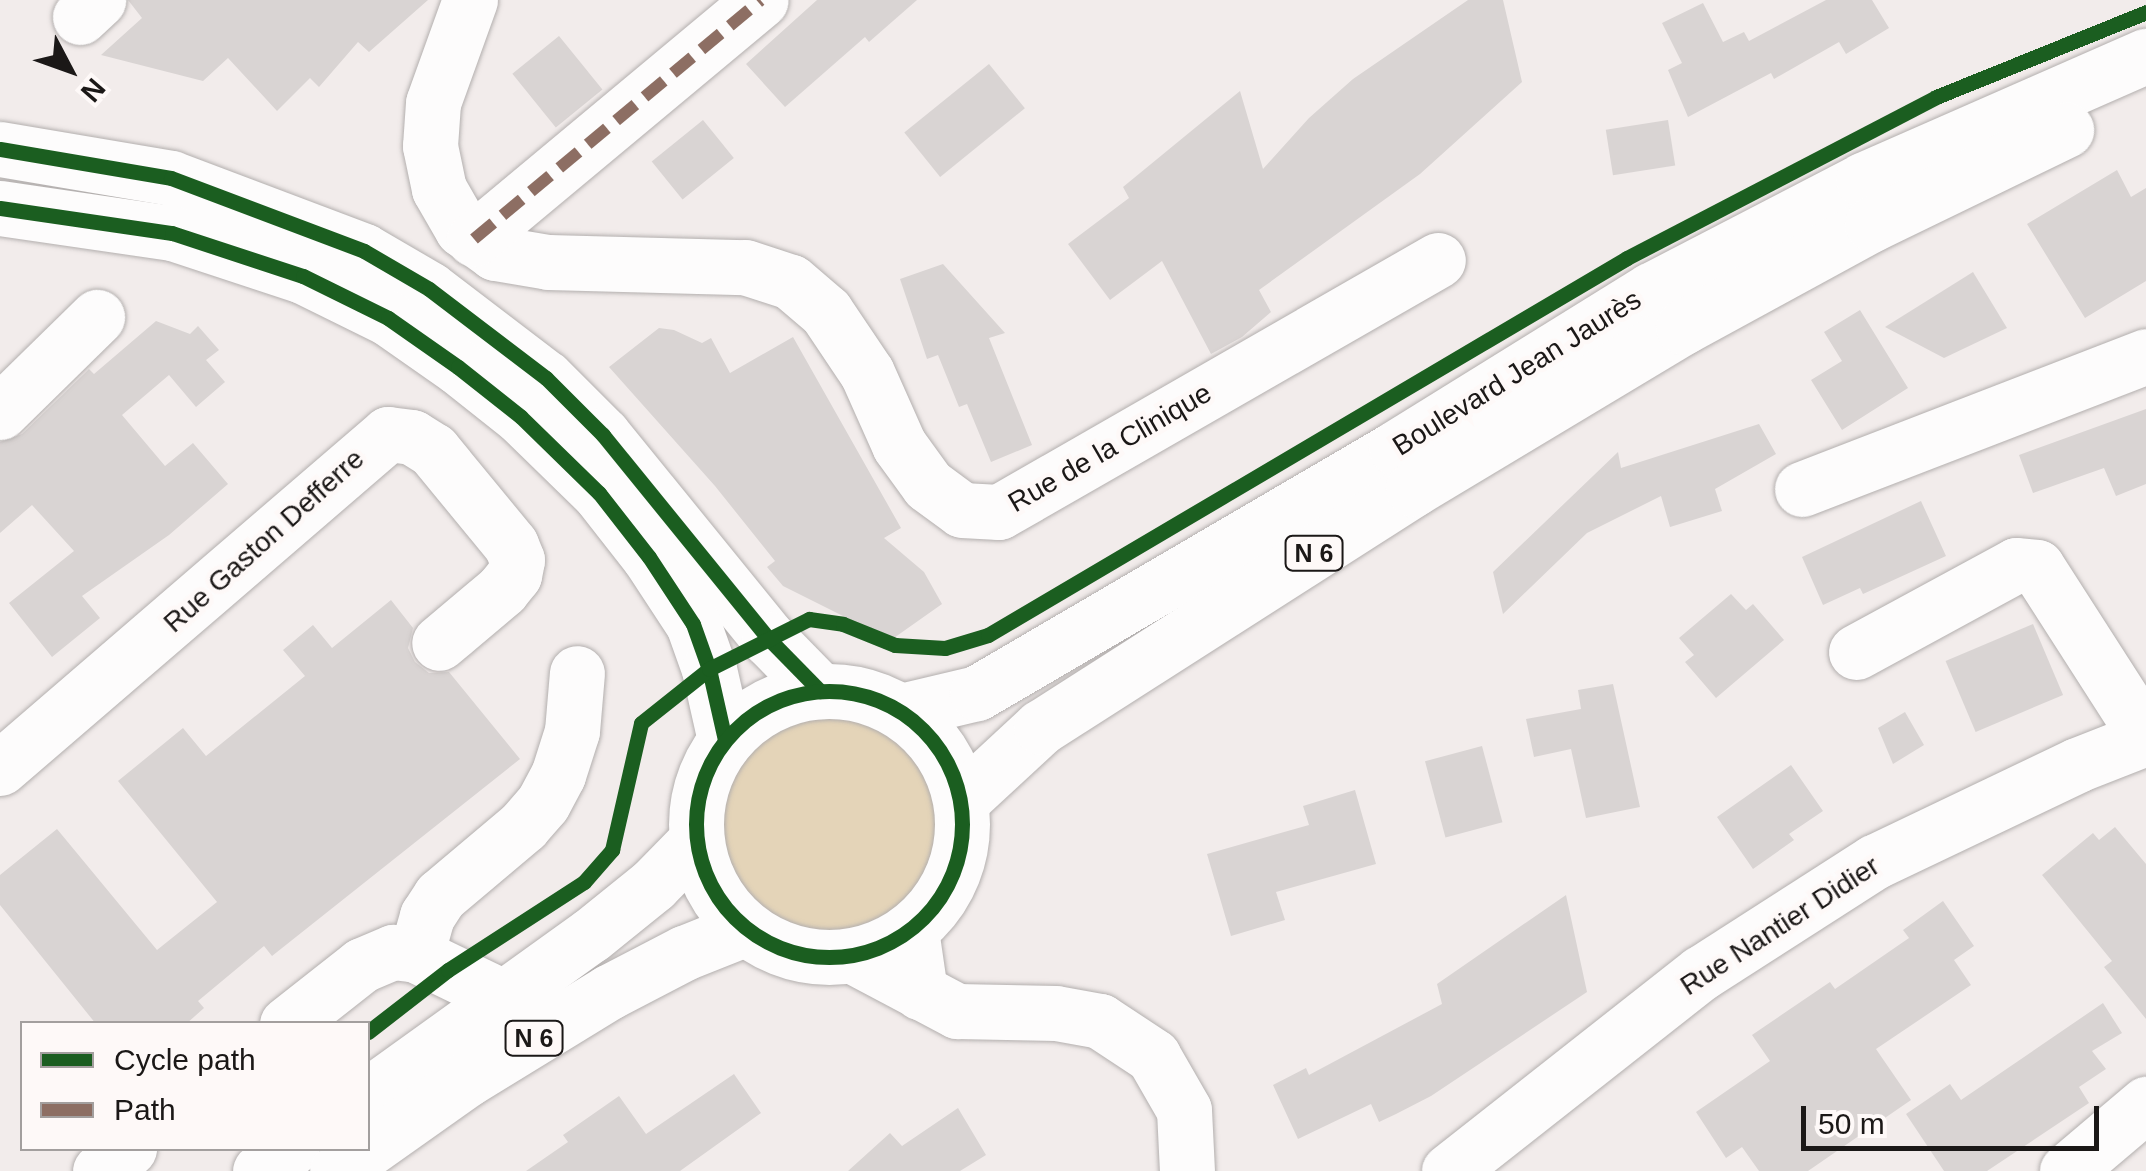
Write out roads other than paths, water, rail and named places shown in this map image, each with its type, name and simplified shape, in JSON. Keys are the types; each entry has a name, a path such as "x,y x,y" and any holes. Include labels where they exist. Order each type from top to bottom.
{"street":[{"path":"470,0 433,103 430,146 439,189 462,230 474,239 761,0"},
{"name":"Boulevard Jean Jaurès","path":"961,801 1041,726 1413,489 1667,308 1863,180 2146,56"},
{"name":"Boulevard Jean Jaurès","path":"902,711 976,694 1396,448 1667,308 1872,224 2028,146 2146,96"},
{"path":"0,150 171,178 364,251 429,289 546,378 602,435 768,640 820,690"},
{"path":"0,208 172,234 302,276 388,318 521,417 600,493 693,624 709,669 725,740"},
{"name":"Rue de la Clinique","path":"474,239 495,253 548,262 745,266 791,282 826,312 867,372 899,445 928,485 962,510 1000,512 1438,260"},
{"path":"0,412 97,317"},
{"path":"1802,488 2146,356"},
{"name":"Rue Gaston Defferre","path":"0,768 388,434 412,437 433,450 511,546 517,560 514,574 502,590 439,643"},
{"path":"1856,652 2016,564 2038,567 2146,738"},
{"path":"416,955 427,916 440,896 523,826 558,776 572,731 577,674"},
{"path":"820,690 862,694 902,711 930,734 950,765 961,801 962,837 954,873 936,904 911,930 852,956 814,957 777,948 744,928 721,904 704,874 696,841 697,805 707,770 725,740 768,706 820,690"},
{"name":"Rue Nantier Didier","path":"1449,1171 1701,972 1874,862 2076,765 2146,738"},
{"name":"N 6","path":"370,1094 505,998 653,885 696,841"},
{"name":"N 6","path":"370,1148 467,1079 609,992 684,953 744,928"},
{"path":"911,930 920,992"},
{"path":"292,1021 375,957 393,952 416,955 505,998"},
{"path":"852,956 957,1011 1056,1013 1100,1022 1153,1056 1184,1110 1188,1171"},
{"path":"2067,1171 2146,1104"},
{"path":"100,1171 124,1151"},
{"path":"260,1171 288,1151"},
{"name":"N 6","path":"337,1171 365,1151"}]}
